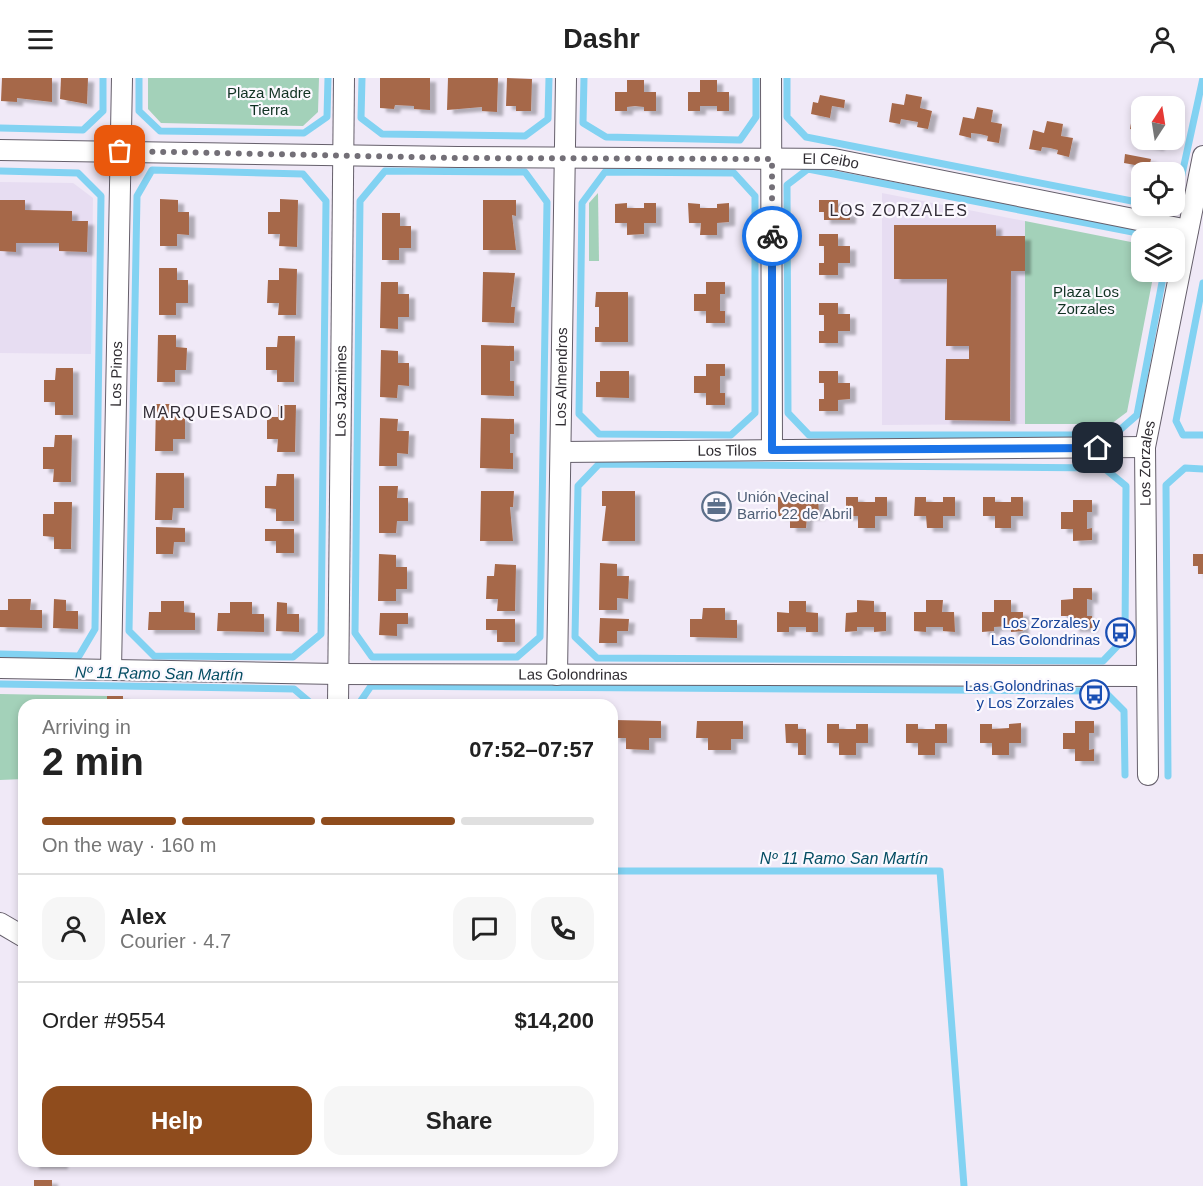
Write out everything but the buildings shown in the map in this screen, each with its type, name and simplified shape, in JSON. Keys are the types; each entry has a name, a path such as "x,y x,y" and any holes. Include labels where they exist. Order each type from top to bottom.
{"street":[{"name":"Los Pinos","path":"111,670 122,78"},
{"name":"Los Jazmines","path":"338,699 344,78"},
{"name":"Los Almendros","path":"557,675 566,78"},
{"path":"771,78 772,450"},
{"name":"El Ceibo","path":"0,150 343,154 458,158 565,156 834,159 1188,230"},
{"name":"Los Zorzales","path":"1148,775 1145,447 1203,156"},
{"name":"Los Tilos","path":"561,452 1145,447"},
{"name":"Las Golondrinas","path":"0,668 338,674 1147,676"},
{"path":"0,923 18,934"}],"shaded area":[{"path":"0,182 73,183 93,198 91,354 0,353"},
{"path":"882,193 1025,221 1025,424 882,425"}],"green space":[{"name":"Plaza Madre Tierra","path":"148,78 319,78 318,112 303,126 161,123 148,109"},
{"path":"598,193 599,261 589,261 589,203"},
{"name":"Plaza Los Zorzales","path":"1025,221 1131,242 1131,282 1152,282 1127,412 1111,424 1025,424"},
{"path":"0,694 107,696 107,699 18,699 18,779 0,780"}],"waterway":[{"path":"0,128 83,130 103,111 103,78"},
{"path":"139,78 139,111 160,131 304,133 327,117 328,78"},
{"path":"362,78 361,118 382,134 525,136 548,119 549,78"},
{"path":"584,78 583,123 606,137 740,140 756,117 756,78"},
{"path":"787,78 787,117 806,137 1131,201"},
{"path":"1185,162 1203,78"},
{"path":"1131,232 808,169 787,185 788,413 809,435 1114,435 1137,415 1162,282"},
{"path":"152,170 303,174 326,201 321,634 293,657 154,656 129,631 137,196 152,170"},
{"path":"0,171 78,173 101,196 95,629 79,656 0,654"},
{"path":"385,171 525,172 547,202 540,637 517,657 372,657 355,633 360,201 385,171"},
{"path":"605,172 734,173 755,196 755,413 731,435 599,434 579,414 582,203 605,172"},
{"path":"1203,283 1176,421 1183,435 1203,435"},
{"path":"599,464 1104,468 1126,486 1125,638 1103,661 597,658 575,637 578,486 599,464"},
{"path":"1168,776 1166,485 1185,468 1203,469"},
{"name":"Nº 11 Ramo San Martín","path":"0,684 294,689 306,699"},
{"path":"362,699 371,686 1104,691 1124,711 1125,775"},
{"name":"Nº 11 Ramo San Martín","path":"618,871 940,871 964,1186"}],"way so far":[{"path":"120,151 458,158 565,156 772,159 772,236"}],"place":[{"name":"Unión Vecinal Barrio 22 de Abril","path":"716,506"},
{"name":"Los Zorzales y Las Golondrinas","path":"1121,632"},
{"name":"Las Golondrinas y Los Zorzales","path":"1095,695"}],"district":[{"name":"LOS ZORZALES","path":"899,210"},
{"name":"MARQUESADO I","path":"214,412"}],"route":[{"path":"772,236 772,450 1098,448"}]}
